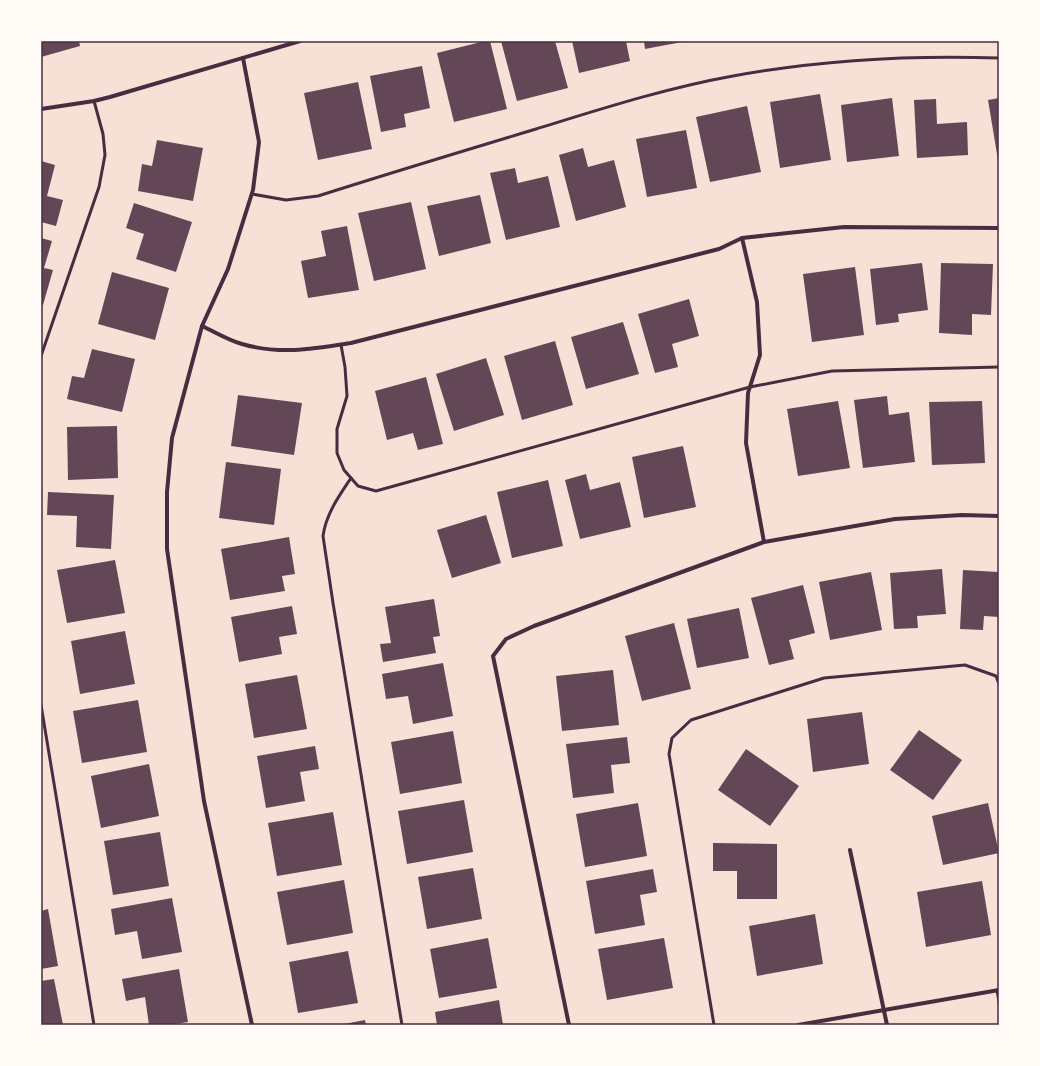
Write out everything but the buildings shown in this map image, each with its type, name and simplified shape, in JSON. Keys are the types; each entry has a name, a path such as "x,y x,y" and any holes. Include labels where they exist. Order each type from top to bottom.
{"street":[{"path":"41,108 94,101 300,41"},
{"path":"243,58 259,142 252,194 228,269 202,326 172,438 168,492 167,549 204,801 252,1025"},
{"path":"202,326 241,344 281,351 317,349 720,249 742,238 844,227 999,228"},
{"path":"742,238 757,302 760,356 748,393 746,443 764,542"},
{"path":"569,1025 500,698 493,656 506,639 534,626 764,542 895,519 962,515 999,516"},
{"path":"850,850 887,1025"},
{"path":"798,1025 998,990"}],"lane":[{"path":"252,194 286,200 318,196 607,107 663,91 733,76 813,64 962,57 999,58"},
{"path":"41,356 99,187 105,155 103,134 94,101"},
{"path":"341,344 345,367 347,396 337,429 337,453 344,470 358,486 376,491 750,387 832,371 999,367"},
{"path":"351,478 331,511 323,536 402,1025"},
{"path":"714,1025 669,754 672,738 691,720 824,678 965,664 996,676 999,684"},
{"path":"41,705 94,1025"},
{"path":"998,990 999,1002"}]}
